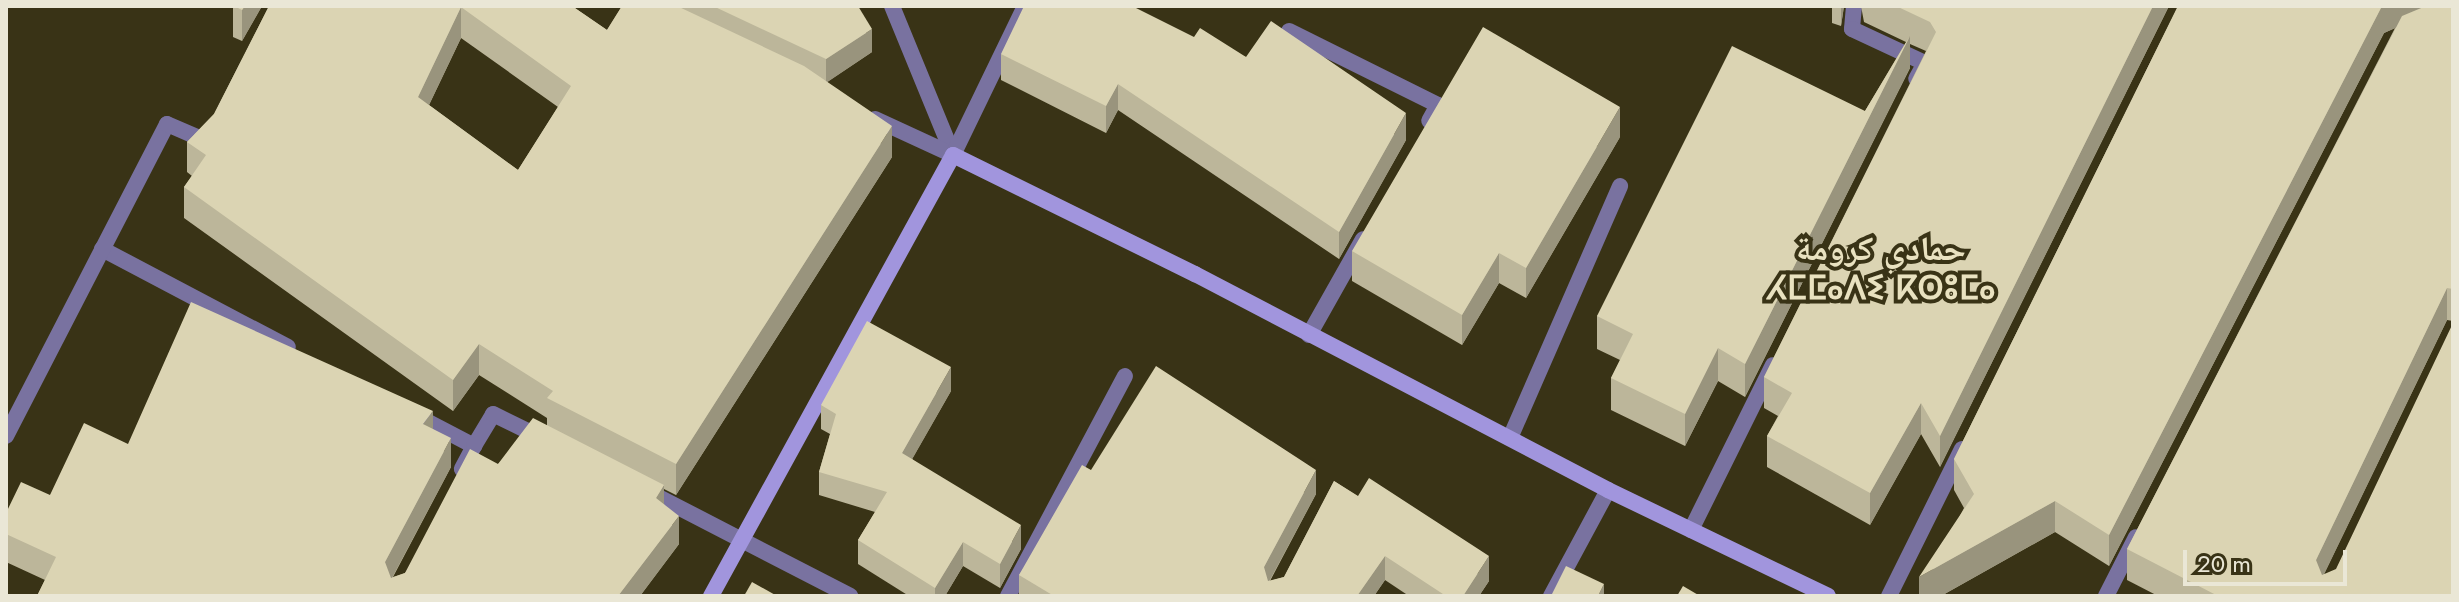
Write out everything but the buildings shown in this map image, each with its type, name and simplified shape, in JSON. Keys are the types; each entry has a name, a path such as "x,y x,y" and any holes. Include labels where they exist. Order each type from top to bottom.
{"street":[{"path":"892,6 953,155"},
{"path":"711,596 953,155 1025,6"},
{"path":"1854,6 1852,29 1925,63 1911,91"},
{"path":"1289,31 1438,105 1423,132"},
{"path":"853,108 953,155 1309,335 1608,490 1828,596"},
{"path":"6,436 167,124 204,140 218,113"},
{"path":"1510,438 1620,186"},
{"path":"1309,335 1370,227"},
{"path":"102,249 309,358"},
{"path":"1691,530 1783,346"},
{"path":"1008,596 1125,376"},
{"path":"405,409 474,446"},
{"path":"452,487 493,414 562,448"},
{"path":"1889,596 1972,427"},
{"path":"631,482 850,596"},
{"path":"1551,596 1608,490"},
{"path":"2106,596 2142,526"}],"district":[{"name":"حمادي كرومة ⵃⵎⵎⴰⴷⵉ ⴽⵔⵓⵎⴰ","path":"1881,268"}]}
